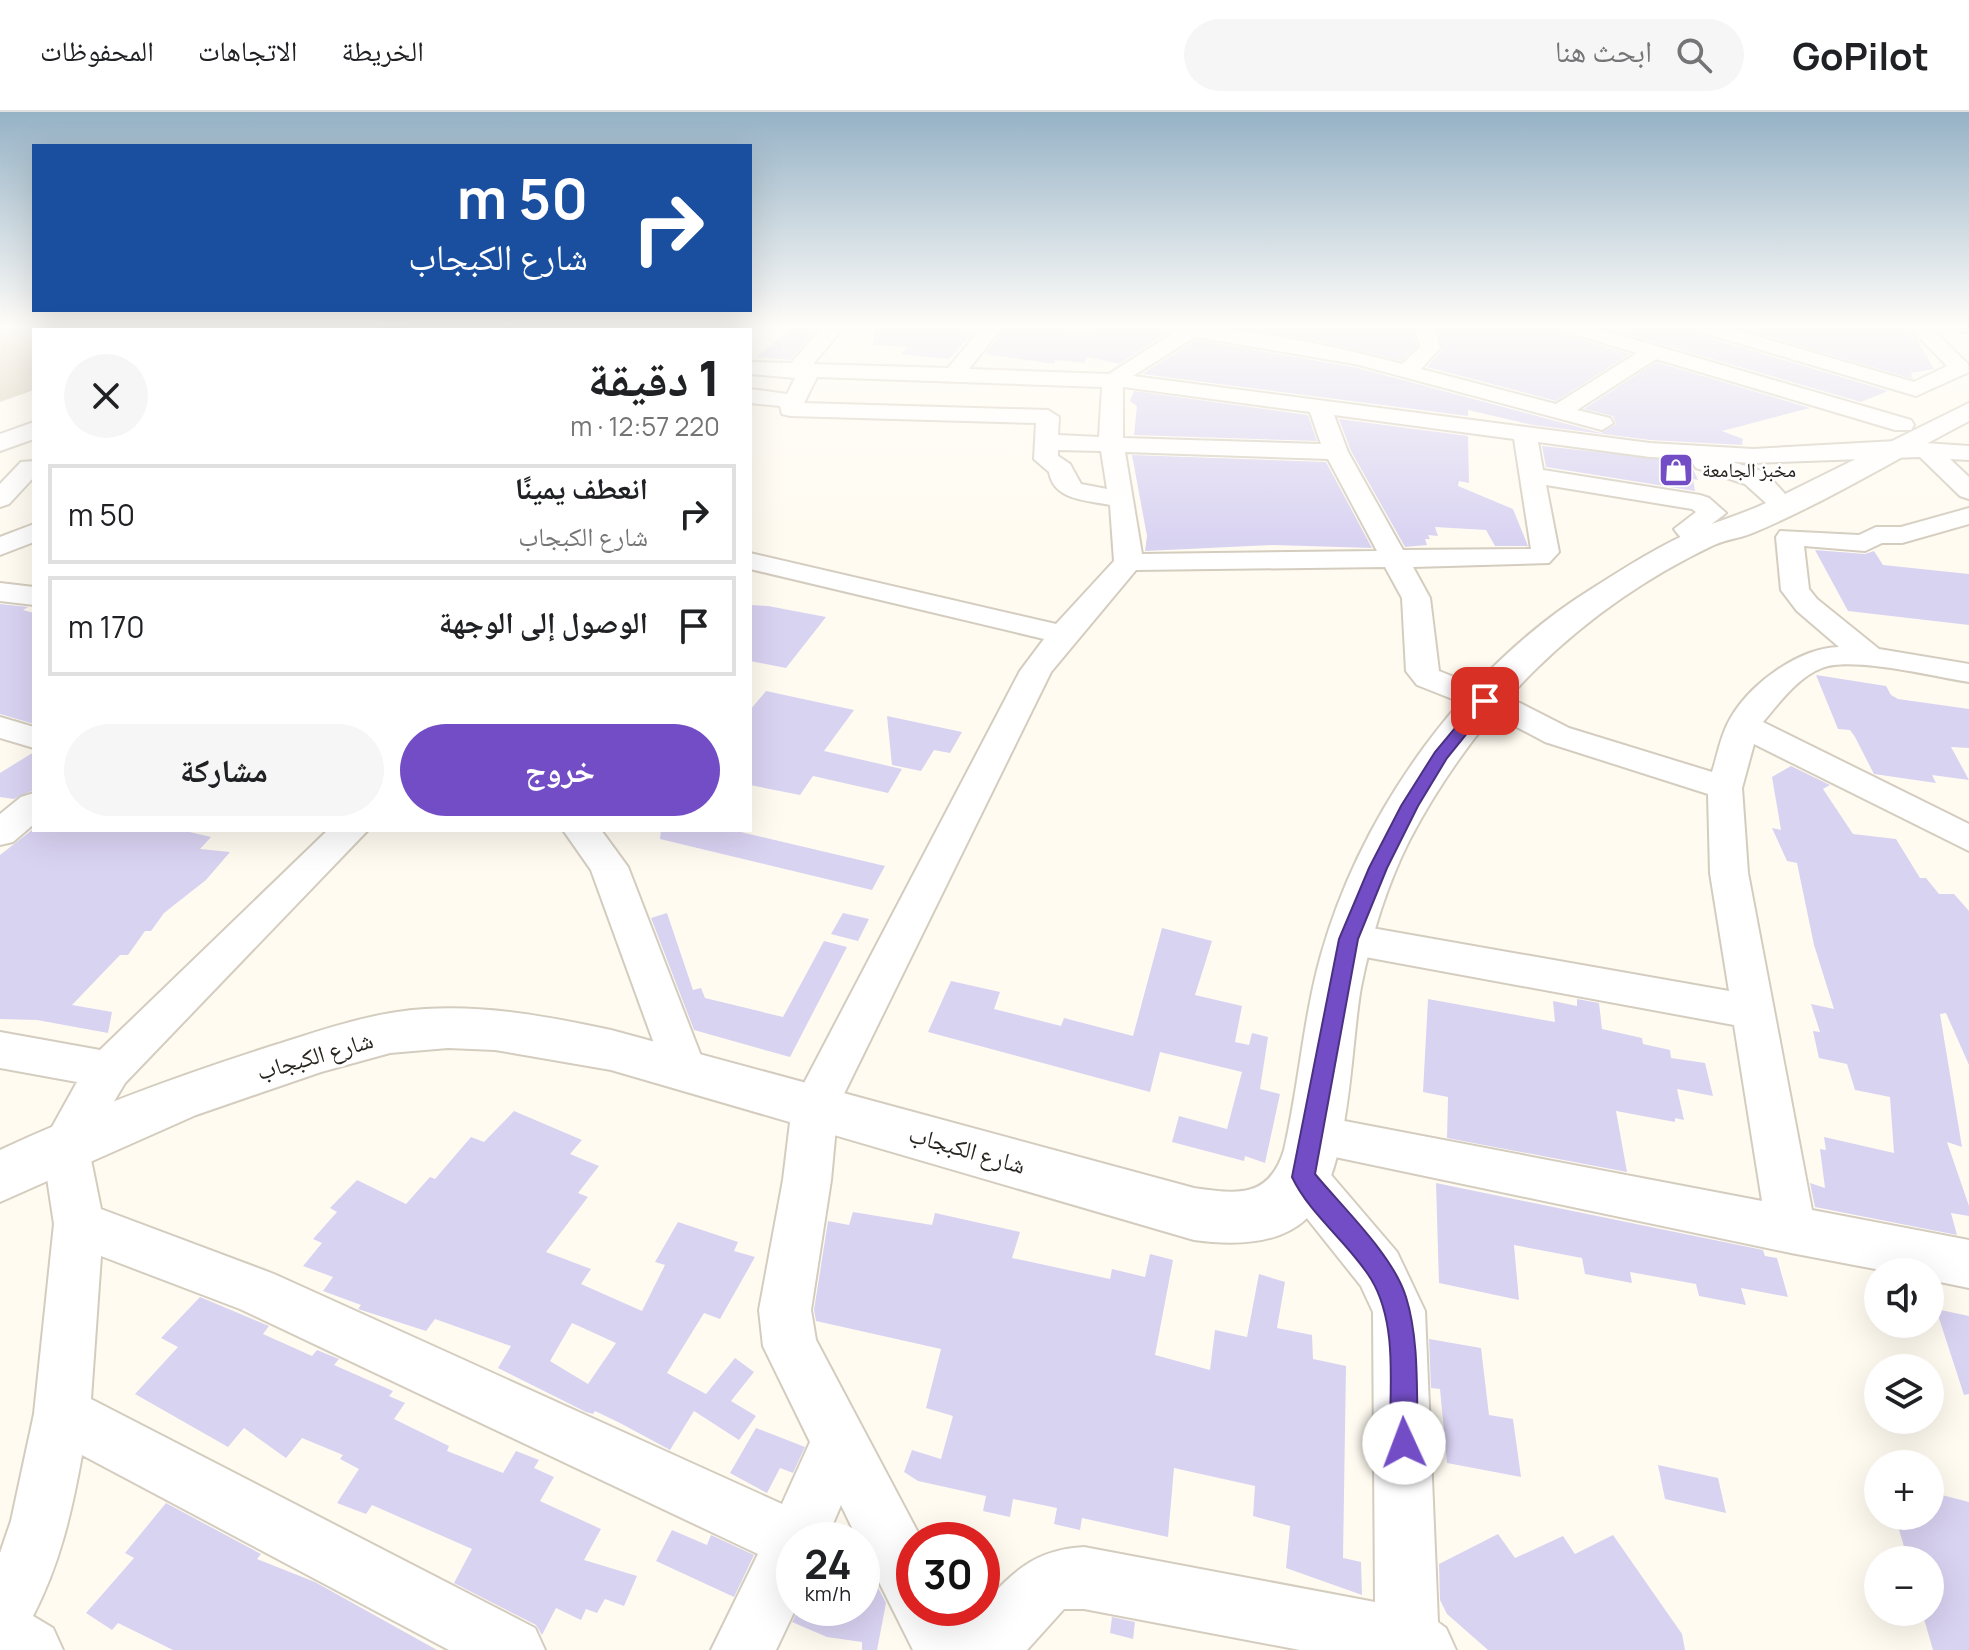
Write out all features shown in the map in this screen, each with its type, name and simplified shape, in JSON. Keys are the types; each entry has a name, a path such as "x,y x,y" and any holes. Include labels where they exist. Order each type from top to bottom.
{"main road":[{"path":"1711,534 1742,527 1884,437 1924,400 1968,409"},
{"path":"1308,1156 1349,939 1378,868 1409,806 1441,755 1485,701 1528,654 1593,602 1711,534 1726,521 1825,465 1884,437 1968,409"},
{"path":"0,432 32,420"},
{"path":"0,443 32,431"},
{"path":"1706,462 1745,473 1763,484 1772,496"},
{"name":"شارع الكبجاب","path":"0,1177 65,1145 246,1075 335,1047 422,1029 480,1028 539,1034 684,1069 1194,1214 1234,1218 1258,1215 1276,1208 1293,1195 1308,1156"}],"street":[{"path":"765,398 793,401"},
{"path":"794,398 791,409 1048,417"},
{"path":"1050,398 1046,459 1061,469 1063,481 1073,490 1119,499"},
{"path":"1114,398 1113,443 1128,562"},
{"path":"1265,398 1650,450 1706,462 1825,465"},
{"path":"1459,423 1498,398"},
{"path":"1508,398 1617,430 1623,437 1622,446"},
{"path":"1560,411 1581,398"},
{"path":"1811,398 1863,413 1884,437 1934,457 1969,465"},
{"path":"1918,398 1927,398"},
{"path":"1318,404 1336,452 1418,604 1422,671 1438,684 1485,701 1557,735 1725,788"},
{"path":"896,1552 785,1330 785,1310 807,1180 815,1106 1036,671 1063,635 1128,562 1545,554 1525,432"},
{"path":"1650,450 1753,456 1884,437"},
{"path":"1045,442 1336,452"},
{"path":"1934,457 1969,453"},
{"path":"0,454 32,468 0,499"},
{"path":"1934,457 1969,491"},
{"path":"1532,475 1700,503 1713,513 1687,529 1711,534"},
{"path":"1872,659 1807,605 1795,590 1789,537 1865,543 1876,535 1902,535 1969,516"},
{"path":"0,547 32,533"},
{"path":"752,561 1063,635"},
{"path":"0,592 32,596"},
{"path":"1791,1230 1729,873 1725,788 1743,725 1766,696 1812,660 1834,656 1872,659 1969,673"},
{"path":"1743,725 1957,832 1969,862"},
{"path":"0,727 32,737"},
{"path":"0,833 32,807"},
{"path":"0,1615 23,1573 41,1521 62,1414 79,1224 65,1145 109,1070 340,832"},
{"path":"583,832 609,867 684,1069"},
{"path":"1349,939 1755,1012"},
{"path":"0,1050 109,1070"},
{"path":"1308,1156 1791,1230 1969,1264"},
{"path":"984,1650 1046,1584 1067,1578 1084,1578 1415,1645 1399,1311 1379,1269 1308,1156"},
{"path":"79,1224 256,1291 776,1533"},
{"path":"62,1414 513,1650"},
{"path":"804,1522 839,1442"},
{"path":"743,1650 776,1581"},
{"path":"934,1626 946,1650"},
{"path":"0,1631 31,1650"}],"building":[{"path":"1131,398 1183,398 1308,415 1317,441 1134,435 1137,406 1130,401"},
{"path":"1327,398 1469,398 1601,433 1616,424 1613,416 1584,409 1601,398 1776,398 1810,408 1722,431 1743,439 1742,445 1650,440 1533,425 1468,410 1468,416"},
{"path":"1846,398 1871,398 1861,402"},
{"path":"1339,419 1468,436 1469,483 1459,481 1458,486 1513,509 1528,546 1495,546 1486,530 1435,527 1438,536 1428,535 1430,539 1425,539 1427,545 1405,547 1351,451"},
{"path":"1542,446 1690,462 1698,480 1693,479 1695,491 1546,467"},
{"path":"1132,455 1326,462 1372,548 1273,545 1145,551 1147,536"},
{"path":"1815,550 1865,554 1874,551 1883,565 1969,574 1969,625 1848,611"},
{"path":"0,604 28,607 23,610 32,612 32,723 0,714"},
{"path":"752,605 826,617 786,668 752,661"},
{"path":"1816,675 1886,686 1891,695 1898,699 1969,709 1969,748 1951,747 1969,780 1932,775 1936,783 1874,774 1850,730 1838,729"},
{"path":"766,691 854,710 824,751 902,769 888,793 813,776 800,795 752,785 752,708"},
{"path":"887,716 962,732 950,753 934,750 921,771 892,765"},
{"path":"32,753 32,791 14,799 0,797 0,773"},
{"path":"1791,766 1830,785 1823,789 1853,834 1896,839 1920,878 1926,878 1939,894 1954,894 1969,911 1969,1065 1946,1013 1940,1014 1962,1147 1947,1142 1969,1206 1969,1216 1951,1213 1957,1235 1815,1207 1810,1183 1825,1188 1820,1149 1826,1150 1824,1137 1894,1153 1890,1097 1855,1090 1847,1064 1819,1058 1813,1031 1820,1032 1811,1004 1834,1009 1814,945 1797,863 1787,861 1772,828 1781,830 1772,777"},
{"path":"32,830 190,832 211,837 200,849 230,852 206,880 164,913 151,931 145,931 128,955 120,955 72,1005 112,1012 108,1033 37,1020 0,1019 0,855"},
{"path":"661,832 740,832 885,866 872,890 660,839"},
{"path":"667,913 693,990 701,988 705,998 783,1017 824,941 847,947 790,1057 694,1030 651,918"},
{"path":"843,913 869,919 858,941 831,934"},
{"path":"1162,928 1212,941 1195,995 1242,1006 1235,1042 1249,1045 1252,1033 1268,1037 1260,1089 1280,1094 1265,1163 1245,1156 1244,1161 1172,1142 1179,1116 1227,1129 1242,1072 1160,1052 1150,1092 928,1032 951,981 1000,992 994,1009 1061,1026 1064,1018 1133,1036"},
{"path":"1428,999 1555,1022 1553,1001 1577,1006 1577,999 1599,1003 1602,1029 1642,1038 1643,1044 1670,1050 1671,1058 1705,1063 1713,1096 1677,1089 1684,1120 1675,1118 1675,1122 1616,1111 1627,1172 1447,1138 1448,1097 1423,1092"},
{"path":"514,1111 582,1140 570,1154 599,1166 578,1193 588,1197 546,1252 591,1269 581,1284 642,1311 665,1265 655,1262 678,1222 738,1242 734,1251 755,1257 720,1319 704,1313 667,1373 706,1394 735,1358 754,1372 731,1401 756,1416 739,1440 694,1411 670,1450 595,1411 593,1414 586,1412 498,1368 511,1346 435,1319 426,1331 358,1309 361,1305 323,1291 333,1277 303,1266 322,1243 313,1239 337,1212 330,1208 357,1180 406,1204 430,1177 435,1179 471,1137 484,1142","holes":["572,1323 616,1343 588,1384 550,1361"]},
{"path":"1436,1183 1763,1250 1765,1256 1777,1258 1788,1297 1741,1288 1746,1305 1699,1296 1696,1284 1630,1272 1632,1283 1585,1274 1582,1258 1514,1245 1519,1300 1439,1283"},
{"path":"853,1212 932,1225 935,1213 1020,1232 1012,1258 1110,1279 1112,1269 1145,1277 1150,1254 1173,1260 1155,1355 1210,1370 1215,1330 1247,1337 1259,1274 1285,1282 1277,1328 1312,1335 1313,1359 1346,1366 1343,1558 1361,1562 1362,1595 1286,1568 1290,1526 1253,1516 1255,1486 1174,1468 1168,1537 1082,1518 1080,1530 1054,1524 1057,1508 1013,1499 1010,1517 983,1511 986,1496 918,1481 904,1472 912,1450 941,1459 953,1416 926,1408 941,1349 816,1321 814,1310 828,1221 849,1225"},
{"path":"200,1297 269,1326 263,1334 312,1356 317,1350 339,1359 334,1365 393,1391 389,1396 405,1403 394,1419 449,1446 447,1451 503,1473 516,1451 539,1460 534,1468 554,1477 540,1501 601,1529 584,1560 637,1576 624,1606 605,1599 597,1613 586,1609 581,1620 556,1608 542,1635 536,1625 454,1583 472,1549 372,1505 366,1514 337,1503 359,1469 340,1459 343,1455 302,1438 286,1458 244,1428 228,1447 135,1394 178,1347 161,1338"},
{"path":"1944,1311 1969,1316 1969,1394 1964,1395 1944,1334"},
{"path":"1429,1339 1481,1348 1489,1415 1513,1419 1521,1477 1447,1463 1440,1389 1431,1388"},
{"path":"756,1428 805,1447 793,1473 780,1468 767,1493 730,1473"},
{"path":"1658,1465 1718,1478 1726,1513 1665,1499"},
{"path":"1944,1496 1969,1502 1969,1650 1933,1650 1926,1626 1944,1626 1944,1546 1904,1546 1899,1530 1944,1530"},
{"path":"166,1503 261,1554 257,1559 315,1582 437,1650 173,1650 118,1623 112,1630 86,1613 134,1558 125,1553"},
{"path":"672,1530 707,1545 711,1535 754,1555 734,1597 656,1561"},
{"path":"1498,1534 1515,1558 1563,1536 1575,1554 1613,1535 1682,1634 1685,1650 1488,1650 1447,1614 1440,1600 1439,1564"},
{"path":"880,1592 886,1603 877,1650 862,1650 862,1642 827,1637 801,1626 880,1626"},
{"path":"1112,1617 1135,1622 1133,1639 1110,1633"}],"place":[{"name":"مخبز الجامعة","path":"1676,470"}],"route":[{"path":"1404,1443 1399,1311 1394,1297 1379,1269 1303,1177 1309,1162 1326,1050 1349,939 1393,834 1441,755 1485,701"}]}
